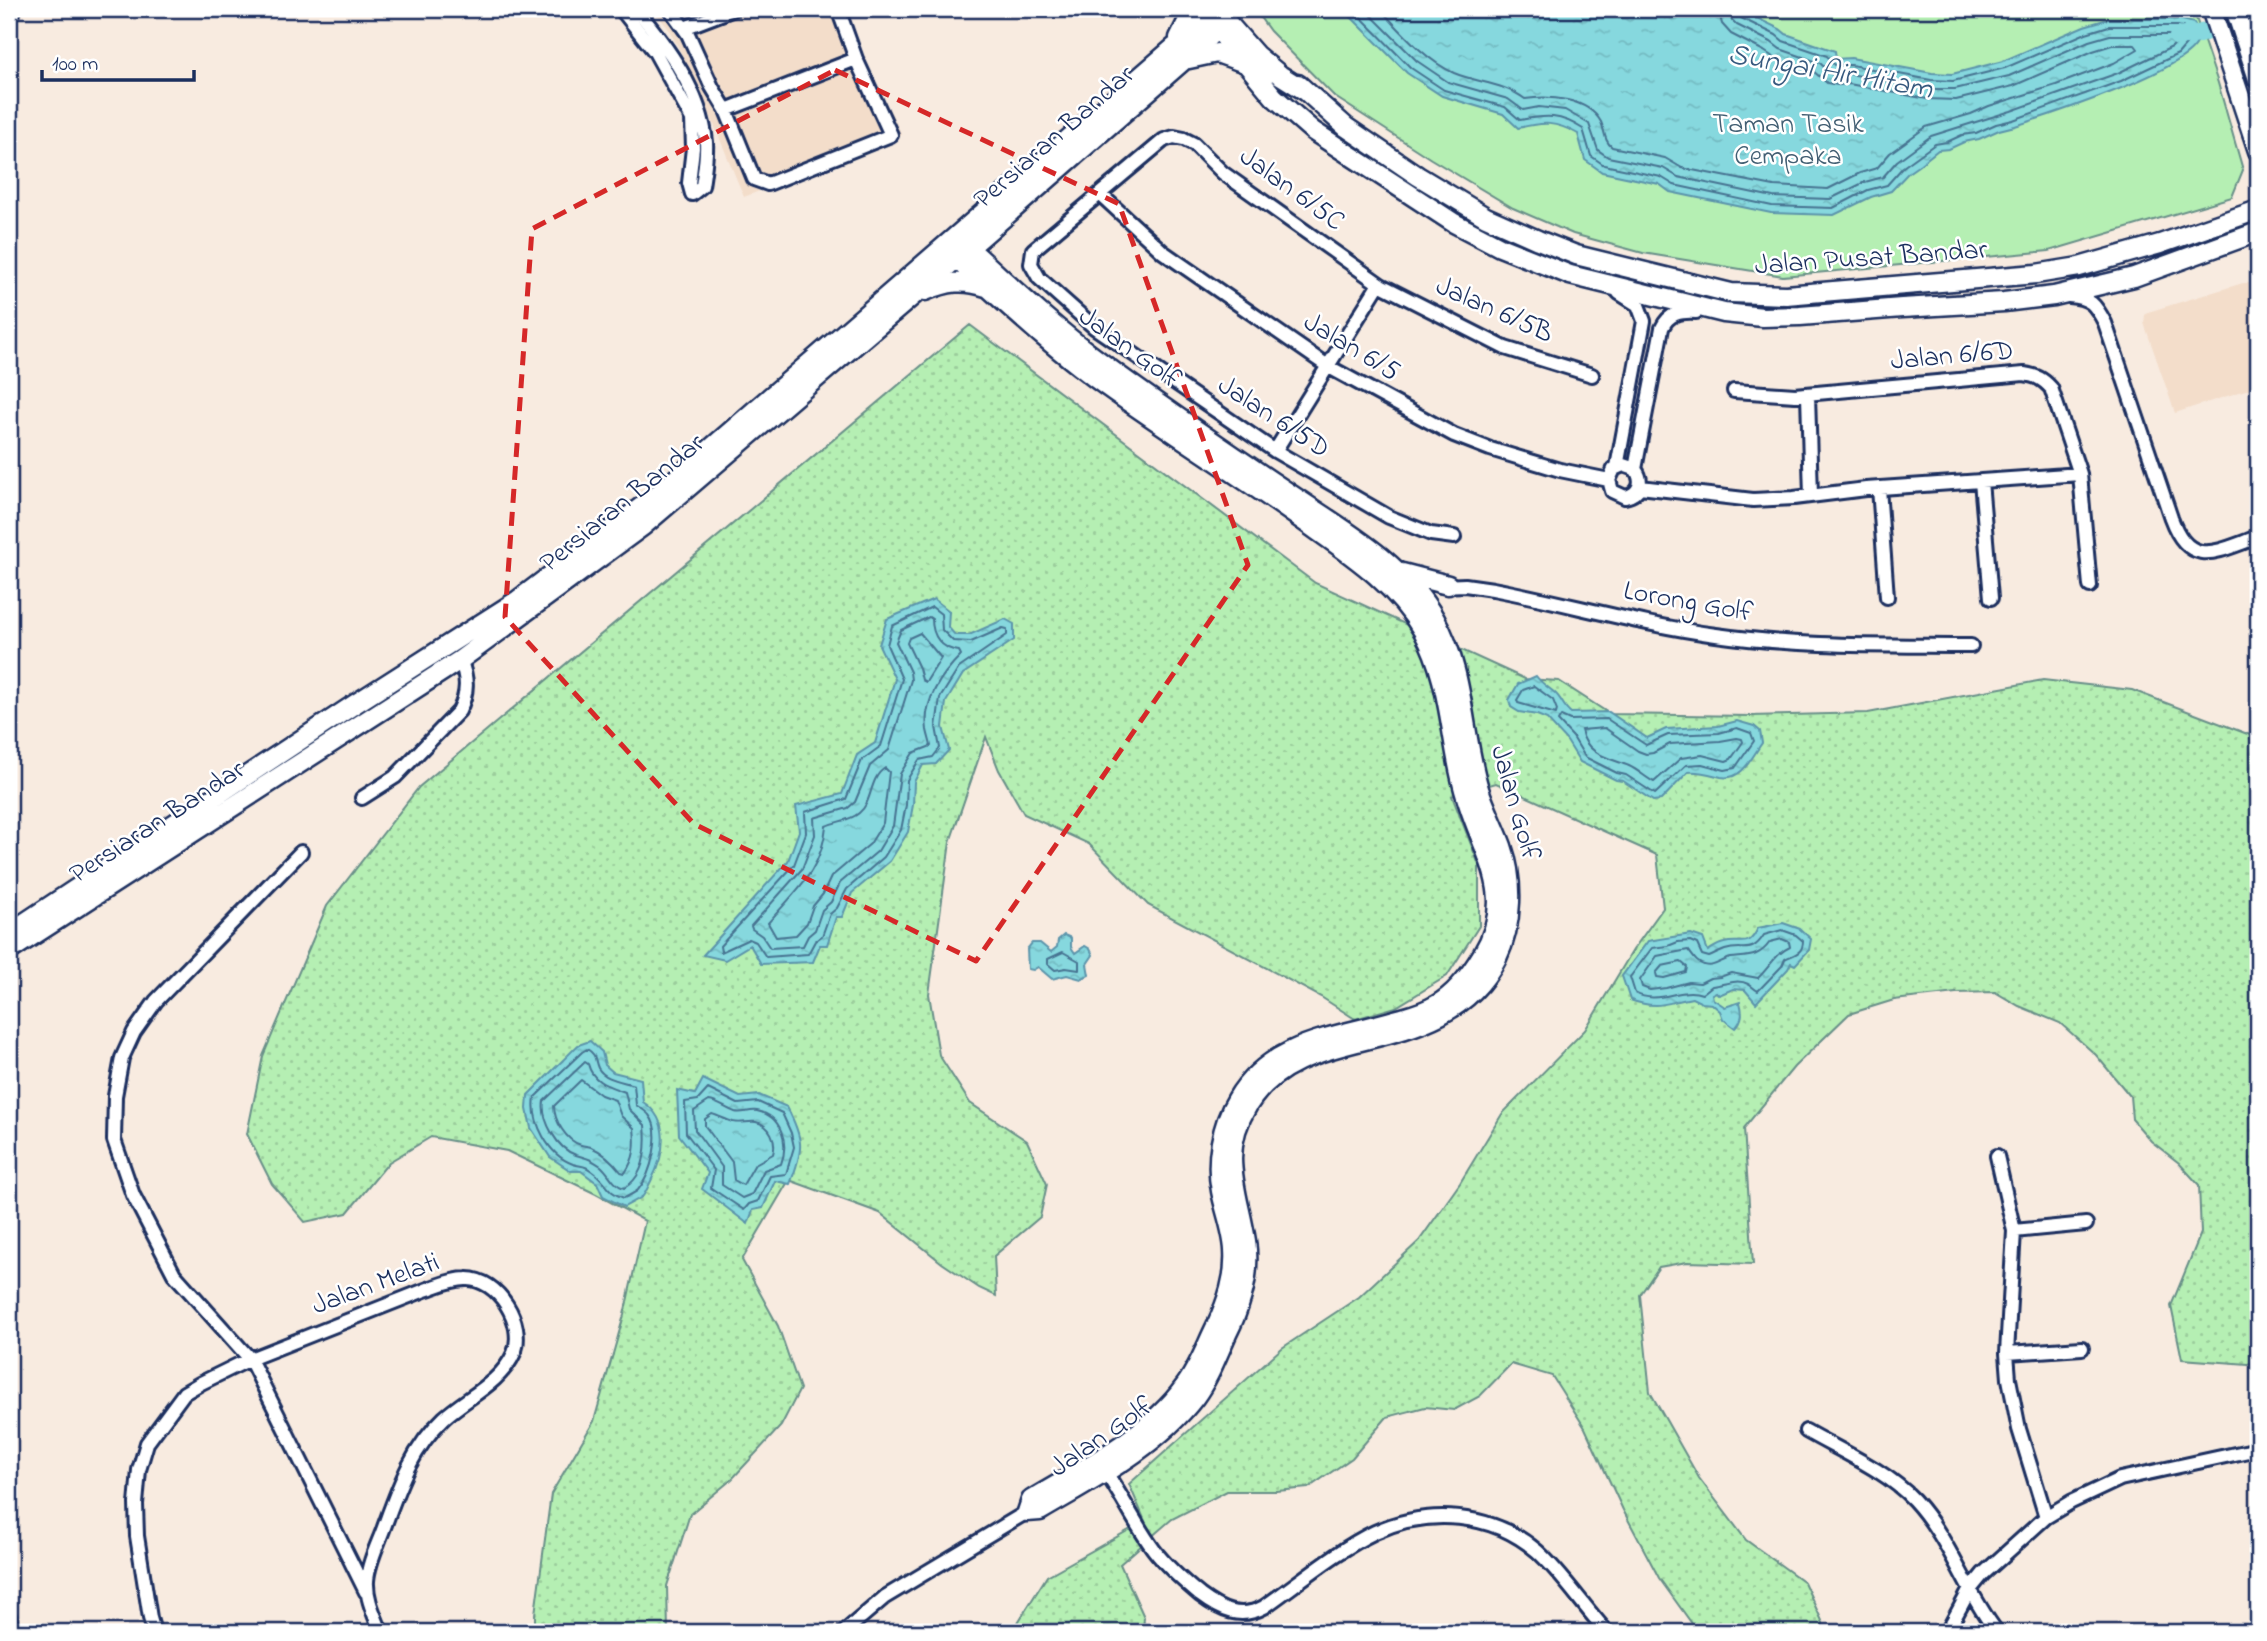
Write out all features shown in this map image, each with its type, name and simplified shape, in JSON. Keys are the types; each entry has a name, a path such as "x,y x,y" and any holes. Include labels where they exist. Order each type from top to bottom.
{"main road":[{"path":"1189,9 1189,17 1175,58 1217,53 1245,64"},
{"path":"2211,9 2258,151"},
{"path":"2235,9 2258,79"},
{"name":"Persiaran Bandar","path":"9,951 460,660 643,526 914,295 961,251 1009,213 1175,58 1216,15"},
{"name":"Jalan Pusat Bandar","path":"1216,15 1245,64 1274,97 1313,131 1454,223 1500,247 1570,275 1724,313 1763,317 1800,316 2054,296 2134,277 2258,234"},
{"name":"Jalan Pusat Bandar","path":"1216,15 1231,27 1256,55 1307,93 1346,127 1418,176 1486,217 1576,254 1731,293 1786,295 2036,275 2079,267 2160,244 2258,210"},
{"name":"Persiaran Bandar","path":"11,926 518,600 657,495 1038,164 1175,58"},
{"path":"870,309 903,292 961,251 965,239 1012,197 1038,164"},
{"path":"2230,220 2247,209 2258,197"},
{"path":"914,295 941,284 969,281 995,283 991,249 993,240 1009,213"},
{"name":"Jalan Golf","path":"961,251 995,283 1037,333 1356,539 1399,572 1434,654 1446,696 1463,787 1493,867 1497,891 1493,930 1486,948 1471,973 1447,998 1417,1014 1298,1046 1274,1060 1252,1078 1239,1096 1225,1128 1219,1162 1219,1185 1234,1247 1231,1283 1218,1321 1194,1373 1174,1410 1153,1439 1102,1466 1040,1511 1027,1512"},
{"name":"Jalan Golf","path":"1099,371 1434,616 1452,656 1463,698 1479,790 1508,867 1509,912 1504,939 1482,982 1462,1003 1413,1027 1306,1057 1272,1078 1249,1103 1235,1137 1231,1168 1248,1253 1245,1284 1231,1327 1210,1372 1194,1398 1174,1410"},
{"path":"1399,572 1451,585"},
{"path":"1434,616 1436,600 1451,585"}],"street":[{"path":"621,9 652,38"},
{"path":"636,9 652,38 686,82 703,123 706,144 702,186 692,194 689,183 693,148 692,119 660,49"},
{"path":"670,9 684,28 726,110 754,179 768,184 891,135 856,59 838,9"},
{"path":"652,38 734,9"},
{"path":"660,49 684,28"},
{"path":"726,110 856,59"},
{"name":"Jalan 6/5C","path":"1101,195 1164,140 1174,137 1184,139 1223,173 1379,284"},
{"name":"Jalan 6/5D","path":"1101,195 1033,250 1031,264 1040,278 1094,327 1275,451 1389,517 1431,534 1454,537"},
{"name":"Jalan 6/5","path":"1101,195 1163,252 1329,367 1454,435 1489,449 1560,470 1608,480"},
{"path":"1570,275 1631,299 1642,312 1644,321 1617,467"},
{"path":"1275,451 1379,284"},
{"name":"Jalan 6/5B","path":"1379,284 1505,348 1592,375"},
{"name":"Jalan Pusat Bandar","path":"2054,296 2086,299 2095,305 2105,323 2177,533 2183,543 2192,551 2218,551 2258,537"},
{"path":"1635,469 1662,328 1666,320 1682,311 1724,313"},
{"name":"Jalan 6/6D","path":"1734,391 1808,395 2024,374 2044,380 2051,388 2080,474 2090,586"},
{"path":"1808,395 1811,496"},
{"path":"1623,465 1635,469 1640,475 1640,486 1631,496 1620,496 1612,491 1608,480 1610,473 1617,467 1623,465"},
{"path":"1640,486 1753,500 2080,474"},
{"path":"1981,481 1991,598"},
{"path":"1880,488 1887,597"},
{"name":"Lorong Golf","path":"1410,596 1451,585 1505,591 1718,636 1819,643 1970,646"},
{"path":"362,798 395,777 453,720 464,702 467,683 460,660"},
{"path":"301,852 156,1001 134,1032 122,1058 115,1096 114,1140 133,1195 174,1274 250,1359 368,1596"},
{"path":"1997,1156 2014,1231 2007,1353 2012,1404 2046,1517"},
{"path":"2014,1231 2086,1224"},
{"name":"Jalan Melati","path":"155,1632 150,1618 136,1536 139,1470 147,1443 184,1393 250,1359 450,1281 467,1279 483,1282 508,1306 516,1323 518,1340 506,1368 443,1419 411,1458 375,1551 367,1580 368,1596 381,1632"},
{"path":"2007,1353 2082,1348"},
{"path":"1806,1431 1895,1482 1914,1499 1941,1536 1969,1591 1997,1632"},
{"path":"1947,1632 1969,1591 1983,1574 2046,1517 2095,1489 2120,1479 2258,1449"},
{"path":"1102,1466 1153,1549 1172,1571 1208,1601 1235,1614 1254,1613 1374,1533 1421,1518 1449,1516 1505,1529 1537,1551 1606,1632"},
{"name":"Jalan Golf","path":"844,1632 885,1597 1027,1512"},
{"path":"9,1616 12,1632"}],"highlighted area":[{"path":"835,70 1119,204 1248,565 976,961 694,824 505,617 532,229"}],"shaded area":[{"path":"653,9 846,9 867,64 902,135 744,197 695,79 668,28"},
{"path":"2249,283 2258,293 2258,386 2175,413 2144,323 2145,315"}],"green space":[{"name":"Taman Tasik Cempaka","path":"1254,9 2193,9 2243,170 2232,197 2049,251 1783,276 1643,253 1573,234 1513,208 1335,97 1270,31"},
{"path":"970,325 1315,583 1525,679 1559,681 1610,714 1751,716 1868,713 2043,680 2132,690 2258,738 2258,1361 2248,1364 2182,1359 2171,1306 2201,1233 2199,1185 2179,1163 2151,1141 2132,1119 2130,1096 2096,1055 2060,1023 2019,1006 1995,992 1894,1000 1849,1014 1794,1067 1744,1128 1753,1264 1687,1262 1659,1267 1640,1295 1650,1392 1699,1478 1746,1540 1804,1582 1823,1623 1823,1632 1698,1632 1659,1578 1623,1510 1585,1428 1552,1376 1511,1364 1480,1396 1454,1410 1425,1407 1387,1417 1352,1458 1308,1488 1227,1491 1172,1519 1120,1564 1144,1617 1143,1632 1012,1632 1047,1576 1145,1521 1129,1484 1282,1348 1359,1297 1419,1241 1460,1183 1502,1114 1585,1030 1633,950 1663,908 1657,855 1496,783 1452,796 1479,865 1479,926 1447,976 1396,1007 1355,1019 1321,997 1148,905 1089,844 1024,814 999,770 986,737 950,842 929,994 939,1055 970,1103 1027,1141 1047,1184 1040,1217 994,1256 996,1296 942,1263 880,1213 789,1180 742,1260 778,1326 800,1389 781,1426 732,1479 690,1514 667,1586 668,1632 535,1632 551,1494 594,1421 624,1315 645,1221 507,1151 431,1137 389,1162 347,1213 305,1222 272,1184 247,1134 263,1056 327,906 419,787"}],"water":[{"path":"1343,9 1738,9 1786,34 1835,51 1836,59 1851,58 1932,73 1952,74 2003,61 2084,26 2108,19 2179,19 2194,23 2199,38 2186,54 2142,79 1979,139 1938,150 1908,173 1891,191 1871,197 1834,215 1771,213 1670,192 1659,184 1602,172 1585,160 1578,134 1570,130 1549,124 1518,128 1503,114 1442,96 1407,73"},
{"path":"934,599 949,611 948,627 955,635 969,635 1005,619 1014,624 1014,640 963,674 946,702 943,727 949,750 936,764 923,765 914,782 908,832 890,861 852,893 842,917 836,917 827,945 820,945 813,962 761,964 750,945 725,960 703,955 788,861 799,831 796,806 842,794 857,755 875,743 895,679 879,645 887,619"},
{"path":"1536,676 1557,695 1571,713 1609,712 1647,738 1666,729 1718,726 1737,721 1754,726 1760,731 1762,743 1741,772 1721,777 1688,772 1661,800 1653,801 1623,781 1580,762 1567,741 1547,719 1519,712 1511,707 1509,700 1518,684"},
{"path":"1783,923 1800,929 1811,939 1809,950 1795,965 1791,963 1756,1003 1745,990 1733,989 1719,995 1716,992 1712,994 1713,999 1725,1007 1740,1002 1742,1016 1735,1028 1723,1019 1720,1011 1712,1004 1692,998 1655,1005 1630,1000 1622,976 1648,941 1691,934 1703,938 1708,951 1730,942 1748,941 1758,928"},
{"path":"1064,935 1071,938 1071,947 1075,953 1085,946 1090,949 1093,955 1087,964 1089,975 1081,979 1067,975 1052,979 1038,967 1028,969 1027,949 1032,943 1040,943 1051,952"},
{"path":"590,1041 602,1052 605,1065 613,1072 641,1079 643,1102 652,1109 662,1128 662,1149 656,1171 643,1196 624,1207 603,1196 597,1183 581,1171 571,1171 550,1157 531,1128 527,1109 528,1095 578,1045"},
{"path":"703,1079 740,1097 759,1095 787,1107 797,1128 800,1153 790,1184 775,1181 763,1208 753,1210 748,1224 702,1189 708,1173 679,1135 677,1090 695,1094"}],"waterway":[{"name":"Sungai Air Hitam","path":"2178,37 2199,34 2258,12"}]}
